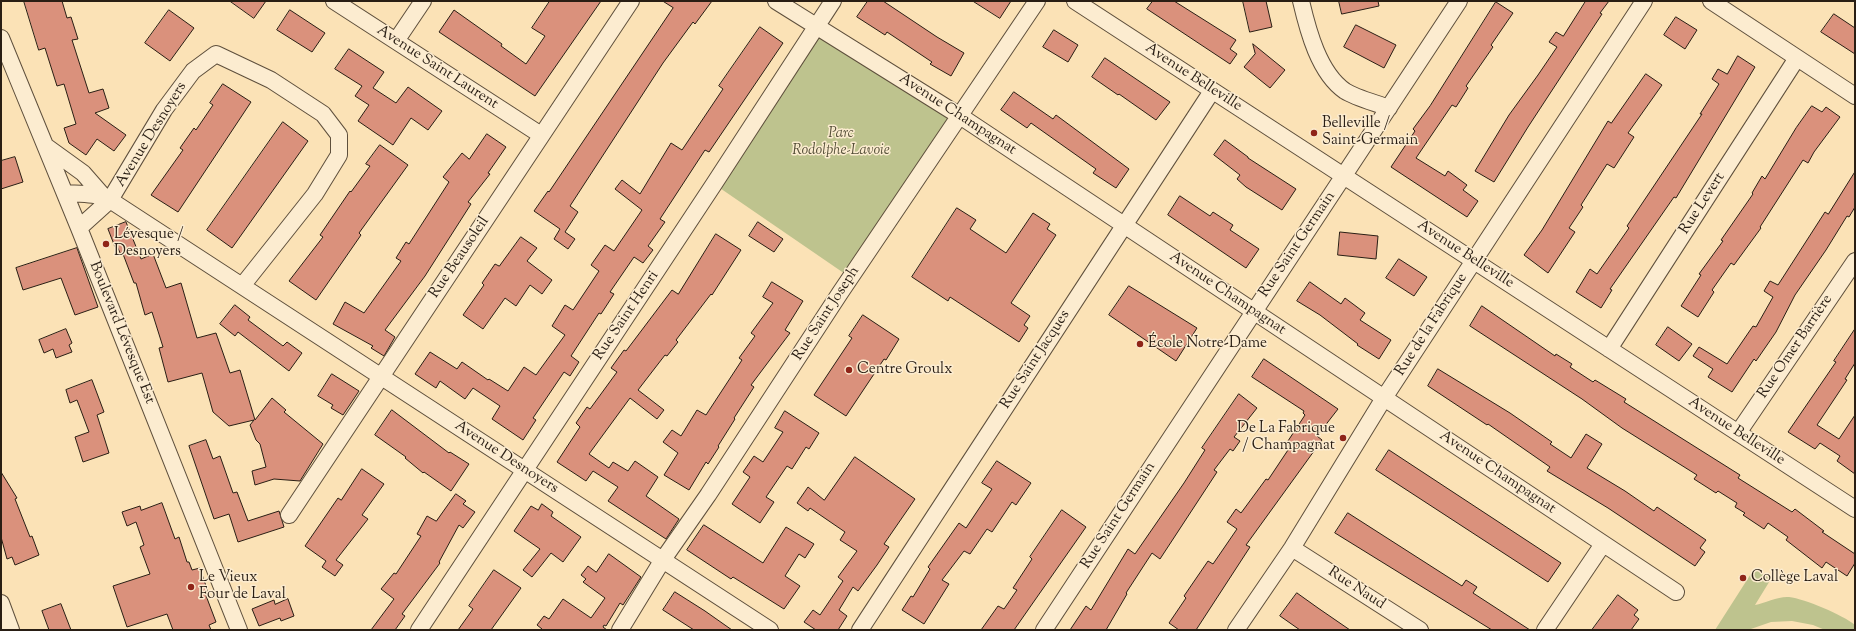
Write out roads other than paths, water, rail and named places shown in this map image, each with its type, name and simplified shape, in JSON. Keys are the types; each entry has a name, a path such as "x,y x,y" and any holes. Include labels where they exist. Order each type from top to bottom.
{"street":[{"name":"Avenue Saint Laurent","path":"334,1 541,136"},
{"path":"396,41 423,1"},
{"name":"Rue Beausoleil","path":"289,515 631,1"},
{"name":"Avenue Champagnat","path":"776,1 960,116 1676,592"},
{"name":"Rue Saint Henri","path":"419,630 714,184 833,1"},
{"name":"Rue Saint Joseph","path":"620,630 662,561 708,495 840,293 1037,1"},
{"name":"Avenue Belleville","path":"1075,1 1855,509"},
{"path":"1301,1 1306,22 1324,69 1345,91 1389,108"},
{"name":"Rue Saint Germain","path":"1044,630 1459,1"},
{"name":"Rue de la Fabrique","path":"1236,630 1292,548 1384,398 1644,1"},
{"path":"1710,1 1855,96"},
{"name":"Boulevard Lévesque Est","path":"1,38 80,228 239,630"},
{"name":"Avenue Desnoyers","path":"107,199 164,110 193,71 216,54 271,80 323,114 339,135 339,155 315,194 242,286"},
{"name":"Rue Levert","path":"1609,350 1797,58"},
{"name":"Rue Saint Jacques","path":"860,630 1212,91"},
{"path":"47,147 83,173 107,199 80,228"},
{"name":"Avenue Desnoyers","path":"65,192 107,199 770,630"},
{"name":"Rue Omer Barrière","path":"1738,433 1855,261"},
{"path":"1545,630 1603,544"},
{"name":"Rue Naud","path":"1292,548 1420,630"},
{"path":"1,603 11,630"}],"place":[{"name":"Belleville / Saint-Germain","path":"1314,133"},
{"name":"Lévesque / Desnoyers","path":"106,244"},
{"name":"École Notre-Dame","path":"1140,344"},
{"name":"Centre Groulx","path":"849,370"},
{"name":"De La Fabrique / Champagnat","path":"1343,438"},
{"name":"Collège Laval","path":"1743,578"},
{"name":"Le Vieux Four de Laval","path":"191,587"}],"park label":[{"name":"Parc Rodolphe-Lavoie","path":"841,142"}]}
